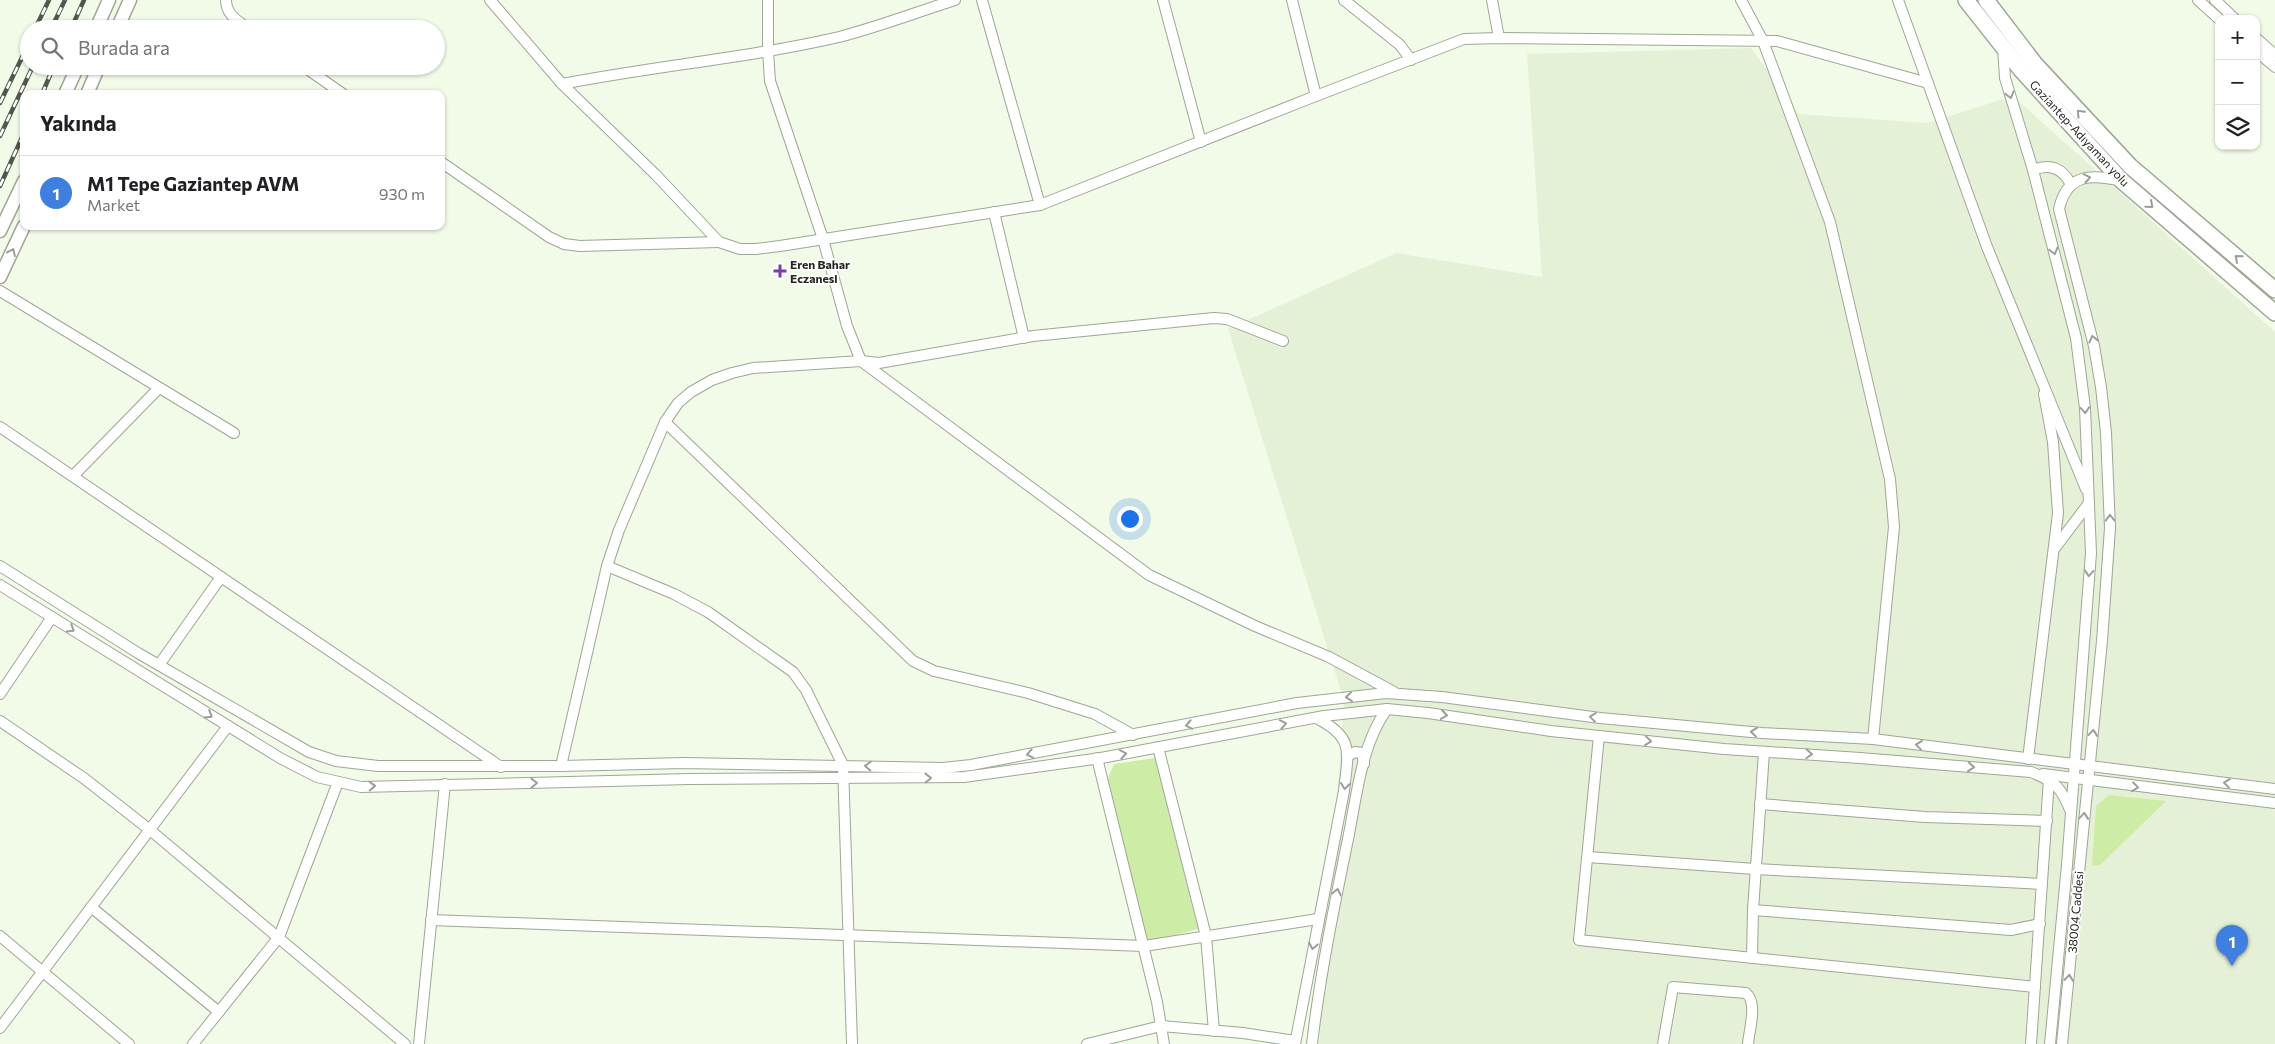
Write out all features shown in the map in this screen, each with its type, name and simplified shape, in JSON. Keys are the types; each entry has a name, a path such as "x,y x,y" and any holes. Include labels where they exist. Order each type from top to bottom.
{"highway":[{"name":"Gaziantep-Adıyaman yolu","path":"1966,0 2022,70 2122,181 2275,313"},
{"name":"Gaziantep-Adıyaman yolu","path":"1986,0 2034,64 2130,166 2275,290"}],"main road":[{"path":"100,20 109,0"},
{"path":"121,20 130,0"},
{"path":"67,90 74,75"},
{"path":"88,90 95,75"},
{"path":"0,231 20,189"},
{"path":"0,277 22,230"}],"street":[{"path":"226,0 230,16 236,20"},
{"path":"490,0 562,84 656,175 719,242"},
{"path":"768,0 770,81 823,239 847,326 860,361 1149,575 1255,626 1329,657 1398,694"},
{"path":"562,84 626,71 768,51 841,36 955,0"},
{"path":"982,0 1040,205"},
{"path":"1163,0 1201,142"},
{"path":"1292,0 1316,96"},
{"path":"1344,0 1400,45 1411,60"},
{"path":"1492,0 1499,38"},
{"path":"1741,0 1763,41 1830,222 1890,479 1894,528 1873,739"},
{"path":"1898,0 1987,247 2044,383 2089,500 2054,549"},
{"path":"2198,0 2215,15"},
{"path":"2214,0 2231,15"},
{"path":"445,165 549,237 564,244 610,246 719,242 740,249 756,249 1040,205 1464,40 1499,38 1777,41 1928,83"},
{"path":"2260,42 2275,55"},
{"name":"38004 Caddesi","path":"2003,47 2006,78 2071,313 2081,366 2089,500 2091,553 2071,812 2050,1044"},
{"path":"2260,54 2275,67"},
{"path":"316,75 337,90"},
{"path":"2033,170 2047,166 2058,168 2071,185 2084,178 2102,176 2122,181"},
{"name":"38004 Caddesi","path":"2062,1044 2109,560 2109,495 2104,414 2094,346 2059,214 2062,197 2071,185"},
{"path":"994,212 1024,338"},
{"path":"0,291 234,433"},
{"path":"561,766 607,566 619,530 665,422 678,403 691,392 712,380 753,368 860,361 879,363 1024,338 1214,318 1227,319 1283,341"},
{"path":"2028,759 2058,513 2052,442 2045,404 2044,383"},
{"path":"73,476 159,388"},
{"path":"665,422 914,661 934,671 1028,693 1095,714 1133,735"},
{"path":"0,427 501,767"},
{"path":"0,566 159,665 309,752 336,761 378,766 501,767 684,763 943,768 971,765 1297,703 1386,693 1442,697 1600,718 1762,732 1873,739 2275,789"},
{"path":"607,566 674,594 708,612 794,672 806,690 843,765 850,934 852,1044"},
{"path":"159,665 221,577"},
{"path":"0,585 299,768 338,782 361,786 690,779 964,777 1158,748 1316,718 1387,709 1599,736 1764,752 2031,772 2087,781 2275,803"},
{"path":"0,694 52,617"},
{"path":"1312,1044 1322,972 1364,765 1372,736 1387,709"},
{"path":"1087,1044 1161,1026 1214,1031 1295,1043 1344,791 1348,756 1344,740 1330,725 1316,718"},
{"path":"0,721 85,779 150,830 405,1044"},
{"path":"0,1028 228,726"},
{"path":"1599,736 1579,940 2035,987"},
{"path":"1158,748 1206,936 1214,1031"},
{"path":"1348,756 1355,752 1362,753 1364,765"},
{"path":"1752,958 1755,869 1764,752"},
{"path":"1097,758 1144,946 1164,1044"},
{"path":"2031,772 2049,779 2065,797 2071,812"},
{"path":"2031,1044 2049,779"},
{"path":"193,1044 279,937 338,782"},
{"path":"419,1044 445,784"},
{"path":"1760,804 1924,817 2047,821"},
{"path":"1588,857 1755,869 2042,884"},
{"path":"92,907 219,1012"},
{"path":"1753,910 2011,930 2040,924"},
{"path":"432,920 1144,946 1318,919"},
{"path":"0,936 129,1044"},
{"path":"1663,1044 1673,987 1746,993 1751,997 1752,1006 1748,1044"},
{"path":"2054,1002 2066,1005"}],"shaded area":[{"path":"1751,48 1799,114 1927,123 2013,96 2275,332 2275,1044 1319,1044 1344,701 1228,329 1396,253 1542,277 1527,54"}],"green space":[{"path":"1155,758 1198,929 1148,942 1107,781 1114,764"},
{"path":"2109,795 2166,801 2100,865 2092,866 2096,806"}],"railway":[{"path":"39,20 49,0"},
{"path":"55,20 65,0"},
{"path":"75,20 84,0"},
{"path":"0,103 20,62"},
{"path":"22,90 29,75"},
{"path":"44,90 50,75"},
{"path":"0,136 20,94"},
{"path":"0,186 20,142"}],"place":[{"name":"Eren Bahar Eczanesi","path":"780,271"},
{"name":"M1 Tepe Gaziantep AVM","path":"2232,966"}]}
